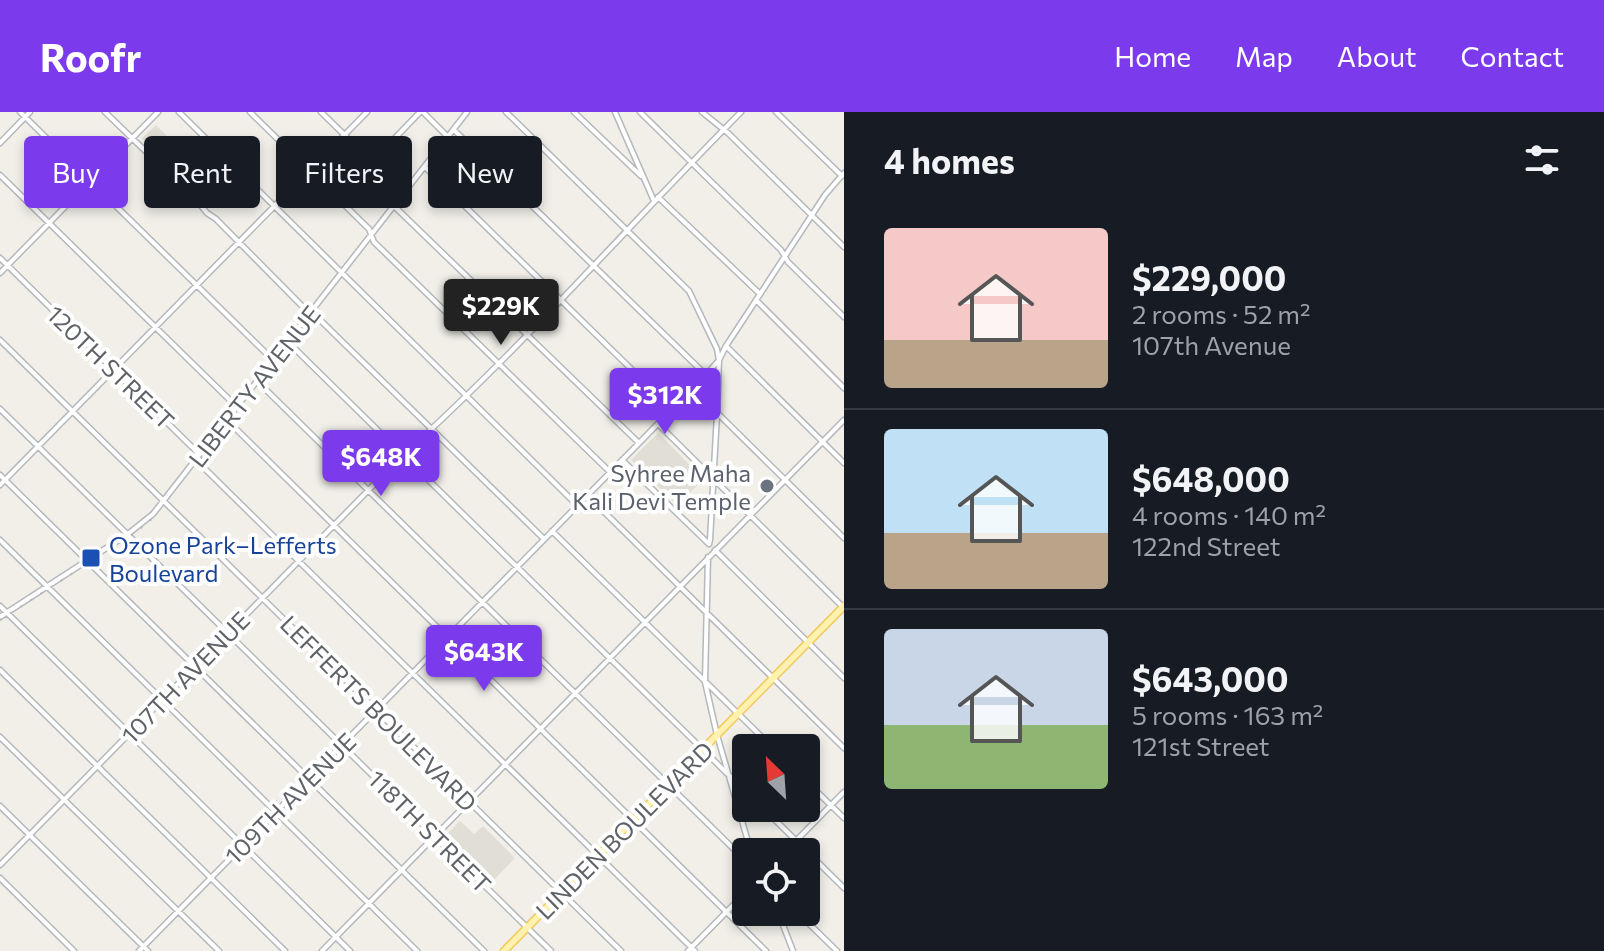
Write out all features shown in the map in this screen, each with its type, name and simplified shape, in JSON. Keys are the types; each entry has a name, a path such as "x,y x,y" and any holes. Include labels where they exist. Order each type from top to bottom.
{"main road":[{"name":"LINDEN BOULEVARD","path":"504,951 844,607"}],"street":[{"path":"20,112 45,136"},
{"path":"0,143 30,112"},
{"path":"105,112 544,539"},
{"path":"128,143 158,112"},
{"path":"179,112 577,505"},
{"path":"250,112 276,138"},
{"path":"321,112 345,135 367,112"},
{"path":"398,136 422,112 447,136"},
{"name":"LIBERTY AVENUE","path":"449,136 467,112"},
{"path":"506,112 689,291 717,349 717,414 709,544"},
{"path":"574,112 642,178"},
{"path":"615,112 642,178 656,199 760,294"},
{"path":"640,112 781,250 788,262 844,317"},
{"path":"702,112 844,247"},
{"name":"107TH AVENUE","path":"0,865 403,455 594,266 741,112"},
{"path":"776,112 843,175"},
{"path":"454,130 706,375"},
{"name":"LIBERTY AVENUE","path":"412,183 428,163"},
{"path":"425,167 672,409"},
{"path":"0,175 237,407"},
{"name":"109TH AVENUE","path":"139,951 706,375 719,360 825,195 843,175"},
{"path":"0,485 275,206"},
{"path":"0,273 64,208"},
{"path":"119,208 273,360"},
{"path":"348,208 369,229 374,242 610,472"},
{"name":"LIBERTY AVENUE","path":"0,617 146,521 392,208"},
{"path":"396,208 639,443"},
{"name":"120TH STREET","path":"0,258 196,451 200,464 691,950"},
{"path":"756,300 844,388"},
{"name":"LEFFERTS BOULEVARD","path":"0,340 621,951"},
{"path":"288,342 732,779"},
{"path":"726,346 844,463"},
{"path":"257,381 732,847"},
{"path":"692,388 844,538"},
{"name":"118TH STREET","path":"0,409 551,951"},
{"path":"227,420 766,951"},
{"path":"322,951 844,420"},
{"path":"658,424 844,607"},
{"path":"622,460 844,678"},
{"path":"0,475 484,951"},
{"path":"587,495 844,748"},
{"path":"552,530 759,734"},
{"path":"0,540 417,951"},
{"path":"708,557 705,682 747,838"},
{"path":"0,606 350,951"},
{"path":"0,670 285,951"},
{"path":"0,737 219,951"},
{"path":"799,838 844,792"},
{"path":"820,794 844,818"},
{"path":"0,806 148,951"},
{"path":"777,822 793,838"},
{"path":"820,864 844,888"},
{"path":"0,878 74,951"},
{"path":"691,950 732,906"},
{"path":"783,926 793,951"},
{"path":"811,926 837,951"}],"shaded area":[{"path":"156,125 167,136 144,136"},
{"path":"658,433 704,479 677,505 631,460"},
{"path":"460,821 474,834 483,826 515,858 491,883 444,837"}],"railway":[{"path":"0,620 135,533 154,517"}],"place":[{"name":"Syhree Maha Kali Devi Temple","path":"767,486"},
{"name":"Ozone Park–Lefferts Boulevard","path":"91,558"}]}
